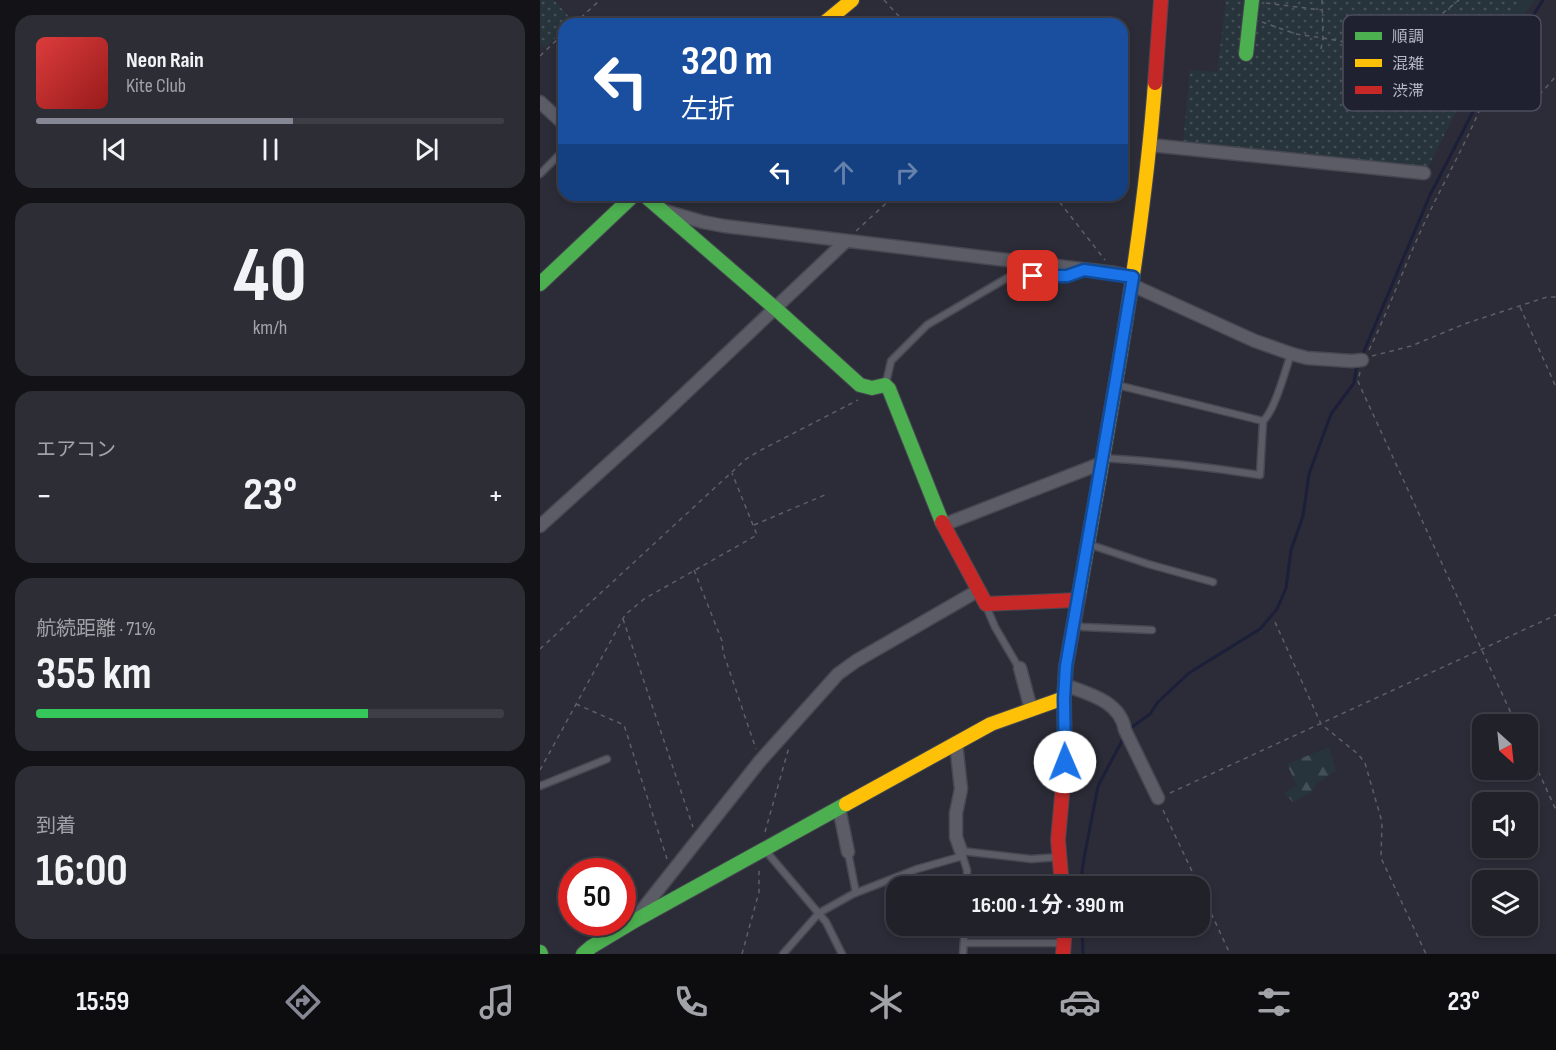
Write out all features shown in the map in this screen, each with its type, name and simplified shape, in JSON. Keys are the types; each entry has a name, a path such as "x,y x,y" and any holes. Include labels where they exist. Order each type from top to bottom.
{"street":[{"path":"830,18 852,0"},
{"path":"1061,876 1058,840 1065,762 1066,666 1132,281 1150,144 1161,0"},
{"path":"1246,54 1256,1"},
{"path":"540,102 558,118"},
{"path":"1150,144 1424,173"},
{"path":"540,284 628,201"},
{"path":"652,201 860,385 889,389 942,525 986,604 1077,600"},
{"path":"664,211 724,226 1115,273 1255,341 1292,354 1307,358 1362,359"},
{"path":"540,526 658,419 846,241"},
{"path":"942,525 1102,461"},
{"path":"636,920 671,872 760,761 838,674 856,661 979,590"},
{"path":"1020,668 1031,709"},
{"path":"636,920 991,724 1031,709 1064,692 1099,698 1118,713 1124,721 1125,730 1158,798"},
{"path":"956,743 961,789 956,813 956,837 962,854"},
{"path":"839,808 848,852"},
{"path":"583,954 609,936"}],"lane":[{"path":"540,174 558,156"},
{"path":"879,386 891,361 927,325 1007,278 1016,275 1067,276 1084,270"},
{"path":"1102,461 1152,460 1260,475 1263,421 1271,410 1292,354"},
{"path":"1115,385 1263,421"},
{"path":"1087,544 1213,582"},
{"path":"986,604 995,627 1020,668"},
{"path":"1073,624 1083,627 1152,630"},
{"path":"540,786 607,759"},
{"path":"764,850 826,922 842,954"},
{"path":"848,852 856,893"},
{"path":"962,854 967,876"},
{"path":"783,954 819,913 856,893 916,869 962,854 1031,859 1060,857"},
{"path":"963,954 964,936"},
{"path":"964,943 1065,951"}],"path":[{"path":"580,18 600,0"},
{"path":"884,0 900,18"},
{"path":"1322,0 1322,49"},
{"path":"1439,15 1459,0"},
{"path":"1256,1 1322,10"},
{"path":"1258,21 1296,34 1343,42"},
{"path":"540,56 558,39"},
{"path":"1541,93 1556,76"},
{"path":"1479,111 1466,143 1415,243 1385,316 1362,359 1358,381 1511,714"},
{"path":"846,241 889,201"},
{"path":"1059,201 1115,273"},
{"path":"1362,359 1411,346 1467,323 1547,297 1556,297"},
{"path":"1519,307 1556,387"},
{"path":"540,649 746,459 869,394 879,386"},
{"path":"540,770 625,615 644,599 757,535 732,472"},
{"path":"753,525 827,494"},
{"path":"694,570 722,641 723,652 760,761"},
{"path":"1194,876 1158,798 1556,615"},
{"path":"623,619 697,840"},
{"path":"1275,622 1321,724 1358,754 1365,763 1382,822 1381,858 1426,954"},
{"path":"576,704 624,725 671,872"},
{"path":"742,954 759,892 758,872 764,850 764,836 791,741"},
{"path":"1538,771 1556,810"},
{"path":"1210,911 1230,954"}],"green space":[{"path":"540,0 554,0 570,18 558,18 558,36 544,48 540,44"},
{"path":"1226,0 1521,0 1512,15 1343,15 1343,111 1457,111 1427,169 1183,142 1190,70 1217,72"},
{"path":"1521,0 1534,0 1525,15 1512,15"},
{"path":"1329,747 1336,771 1316,784 1312,792 1293,802 1284,793 1297,786 1287,764"}],"waterway":[{"path":"1533,15 1543,0"},
{"path":"1362,356 1430,195 1473,111"},
{"path":"1129,729 1150,714 1158,702 1189,673 1260,629 1277,609 1286,588 1291,550 1303,516 1309,474 1331,414 1354,383 1358,365"},
{"path":"1081,876 1098,786 1124,737"},
{"path":"1082,936 1083,954"}],"traffic: fast":[{"path":"1246,54 1252,0"},
{"path":"540,284 628,201"},
{"path":"651,201 860,385 872,388 885,385 889,389 942,522"},
{"path":"583,954 636,920 846,804"}],"traffic: slow":[{"path":"830,18 852,0"},
{"path":"1079,594 1133,275 1155,83"},
{"path":"846,804 991,724 1064,698"}],"traffic: jam":[{"path":"1155,83 1161,0"},
{"path":"942,522 986,604 1077,600"},
{"path":"1061,876 1058,840 1065,762 1066,666 1079,594"},
{"path":"1063,954 1064,936"}],"route":[{"path":"1033,276 1067,276 1084,270 1133,277 1066,666 1065,762"}]}
